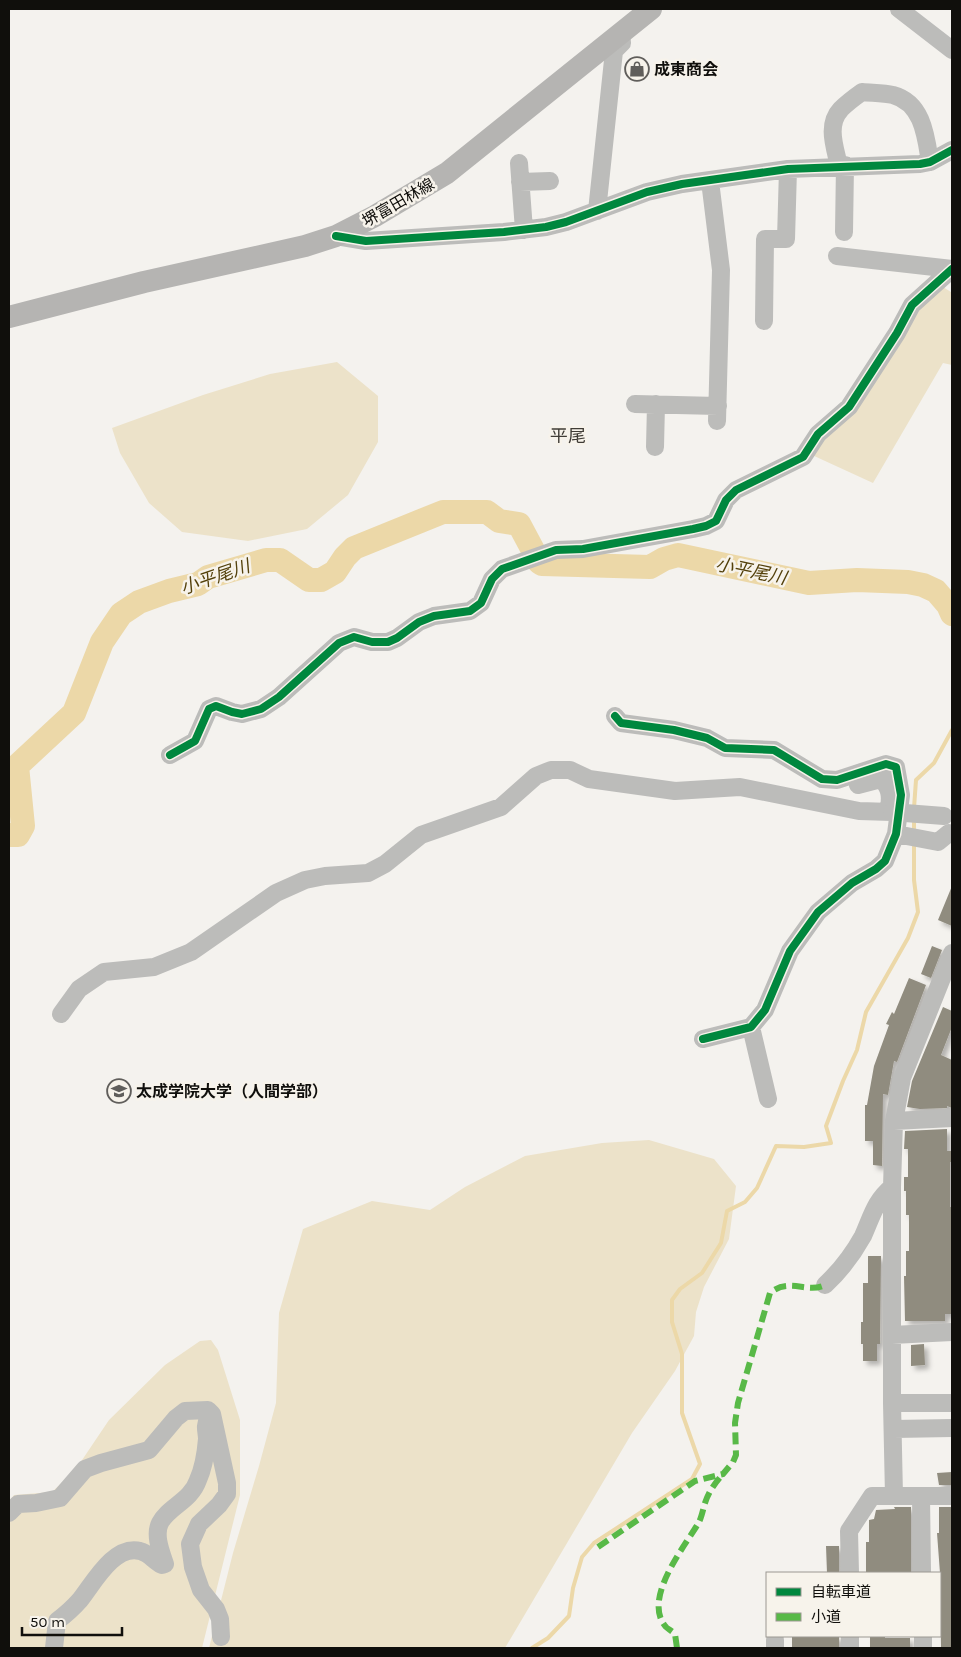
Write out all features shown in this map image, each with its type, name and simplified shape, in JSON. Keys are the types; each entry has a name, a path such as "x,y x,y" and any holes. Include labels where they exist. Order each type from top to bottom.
{"main road":[{"name":"堺富田林線","path":"9,317 144,282 306,246 336,236 375,216 447,173 651,9"}],"street":[{"path":"899,9 952,47"},
{"path":"597,211 614,51 622,43 620,34"},
{"path":"844,232 842,166 832,133 833,123 840,110 862,92 894,95 911,104 926,133 930,162"},
{"path":"336,236 366,241 524,230 560,224 648,192 682,184 788,169 930,162 952,150"},
{"path":"519,163 524,230"},
{"path":"764,322 765,239 786,240 788,169"},
{"path":"635,404 656,404 717,413 721,270 710,180"},
{"path":"520,182 550,181"},
{"path":"837,256 952,269"},
{"path":"170,755 195,741 209,709 216,706 242,714 261,708 279,697 339,643 354,637 372,642 388,642 397,638 419,622 434,616 470,611 481,603 492,579 502,569 556,550 583,550 693,529 706,526 716,520 726,500 736,490 803,457 818,434 850,407 912,305 952,269"},
{"path":"655,447 656,404"},
{"path":"615,716 621,723 674,730 707,738 725,748 774,750 822,779 837,780 886,764 896,767 901,795 897,834 885,861 834,897 818,912 790,951 765,1010 751,1027 703,1039"},
{"path":"774,750 780,762 820,788 838,790 881,778 889,787 891,794 891,812 883,846 876,860 851,876 824,898 801,923 806,927"},
{"path":"61,1014 80,989 104,972 154,966 191,952 276,893 305,880 325,876 368,873 385,864 422,835 501,808 536,776 551,770 570,770 589,779 675,790 740,787 859,811 948,816"},
{"path":"897,834 938,842 949,833 952,834"},
{"path":"894,1496 892,1187 894,1121 902,1078 952,953"},
{"path":"751,1027 768,1099"},
{"path":"894,1121 952,1118"},
{"path":"825,1285 838,1273 862,1237 881,1196 892,1187"},
{"path":"892,1334 952,1332"},
{"path":"892,1403 952,1403"},
{"path":"9,1513 18,1504 36,1503 60,1498 85,1469 149,1450 176,1418 185,1411 208,1410 212,1414 227,1482 227,1494 219,1505 199,1524 190,1544 193,1567 202,1590 216,1609 220,1620 221,1637"},
{"path":"54,1648 57,1621 80,1600 106,1566 115,1558 137,1550 146,1553 162,1566 165,1564 159,1543 158,1531 160,1522 194,1490 199,1479 207,1440 206,1424 212,1414"},
{"path":"894,1429 952,1428"},
{"path":"850,1572 849,1531 872,1496 952,1496"},
{"path":"921,1496 922,1572"}],"shaded area":[{"path":"943,287 952,291 952,365 943,363 873,483 812,455 919,308"},
{"path":"337,362 378,396 378,442 348,495 307,529 248,541 182,532 149,503 120,453 112,428 203,395 270,374"},
{"path":"649,1140 714,1159 736,1186 729,1239 704,1287 696,1312 694,1336 675,1371 632,1433 505,1648 209,1648 233,1553 276,1403 279,1313 303,1229 372,1201 430,1210 465,1187 525,1156 602,1143"},
{"path":"211,1340 218,1350 240,1420 240,1495 202,1648 9,1648 9,1501 14,1495 52,1492 76,1469 109,1420 165,1365 200,1341"}],"building":[{"path":"952,886 952,926 938,920"},
{"path":"932,946 942,950 931,978 921,974"},
{"path":"909,978 926,985 897,1062 894,1061 888,1095 883,1094 882,1166 873,1165 873,1141 865,1141 865,1105 867,1105 874,1066 889,1025 886,1024 892,1012 894,1014"},
{"path":"943,1007 952,1011 952,1027 941,1055 952,1060 952,1108 947,1106 947,1108 920,1109 907,1107 912,1081"},
{"path":"947,1129 947,1151 952,1151 952,1162 950,1162 950,1207 952,1207 952,1314 945,1314 945,1321 905,1321 904,1276 906,1276 906,1251 909,1251 909,1215 906,1215 906,1191 904,1191 904,1177 908,1177 908,1149 904,1149 905,1131"},
{"path":"868,1256 881,1256 880,1344 877,1344 877,1361 863,1361 863,1344 861,1344 863,1283 868,1283"},
{"path":"924,1344 925,1365 911,1366 911,1345"},
{"path":"952,1472 952,1485 939,1485 937,1473"},
{"path":"894,1507 911,1507 911,1572 866,1572 866,1542 869,1542 869,1520 874,1519 876,1510 895,1509"},
{"path":"939,1507 952,1507 952,1648 941,1648 941,1572 937,1533 939,1533"},
{"path":"826,1546 839,1546 839,1572 827,1572"},
{"path":"792,1637 839,1637 839,1648 792,1647"},
{"path":"870,1637 910,1638 910,1648 870,1648"}],"waterway":[{"name":"小平尾川","path":"9,835 18,835 23,826 17,766 74,713 102,642 121,614 139,602 169,591 198,584 208,577 266,560 280,560 309,580 321,580 335,572 354,548 443,512 487,512 499,521 519,524 535,554"},
{"name":"小平尾川","path":"539,562 542,564 650,567 664,559 678,555 809,583 857,580 908,582 923,585 936,591 948,605 952,614"},
{"path":"914,808 916,780 934,763 952,730"},
{"path":"914,818 914,833"},
{"path":"532,1648 548,1638 569,1616 573,1588 582,1557 594,1543 692,1479 700,1464 682,1413 682,1354 672,1322 672,1300 680,1289 702,1273 721,1243 727,1211 745,1202 757,1188 776,1146 804,1147 831,1143 826,1126 857,1050 866,1012 908,938 918,912 914,880 914,843"}],"marked path":[{"path":"598,1547 695,1481 723,1474 736,1455 735,1423 738,1403 770,1293 784,1286 811,1288 825,1285"},
{"path":"677,1648 675,1634 666,1627 660,1615 659,1602 662,1588 676,1558 699,1522 710,1491 723,1474"}],"cycle path":[{"path":"336,236 366,241 504,232 546,227 566,222 647,192 682,184 788,169 920,164 930,162 952,150"},
{"path":"170,755 195,741 209,709 216,706 242,714 261,709 279,697 339,643 354,637 372,642 388,642 397,638 419,622 434,616 470,611 481,603 492,579 502,569 556,550 583,549 693,529 716,521 726,500 736,490 803,457 818,434 849,407 897,333 912,305 952,269"},
{"path":"615,716 621,723 674,730 707,738 725,748 774,750 822,779 837,780 886,764 896,767 901,795 896,834 885,861 876,869 852,883 818,912 790,951 765,1010 751,1027 703,1039"}],"place":[{"name":"成東商会","path":"637,69"},
{"name":"太成学院大学（人間学部）","path":"119,1091"}],"district":[{"name":"平尾","path":"568,436"}]}
